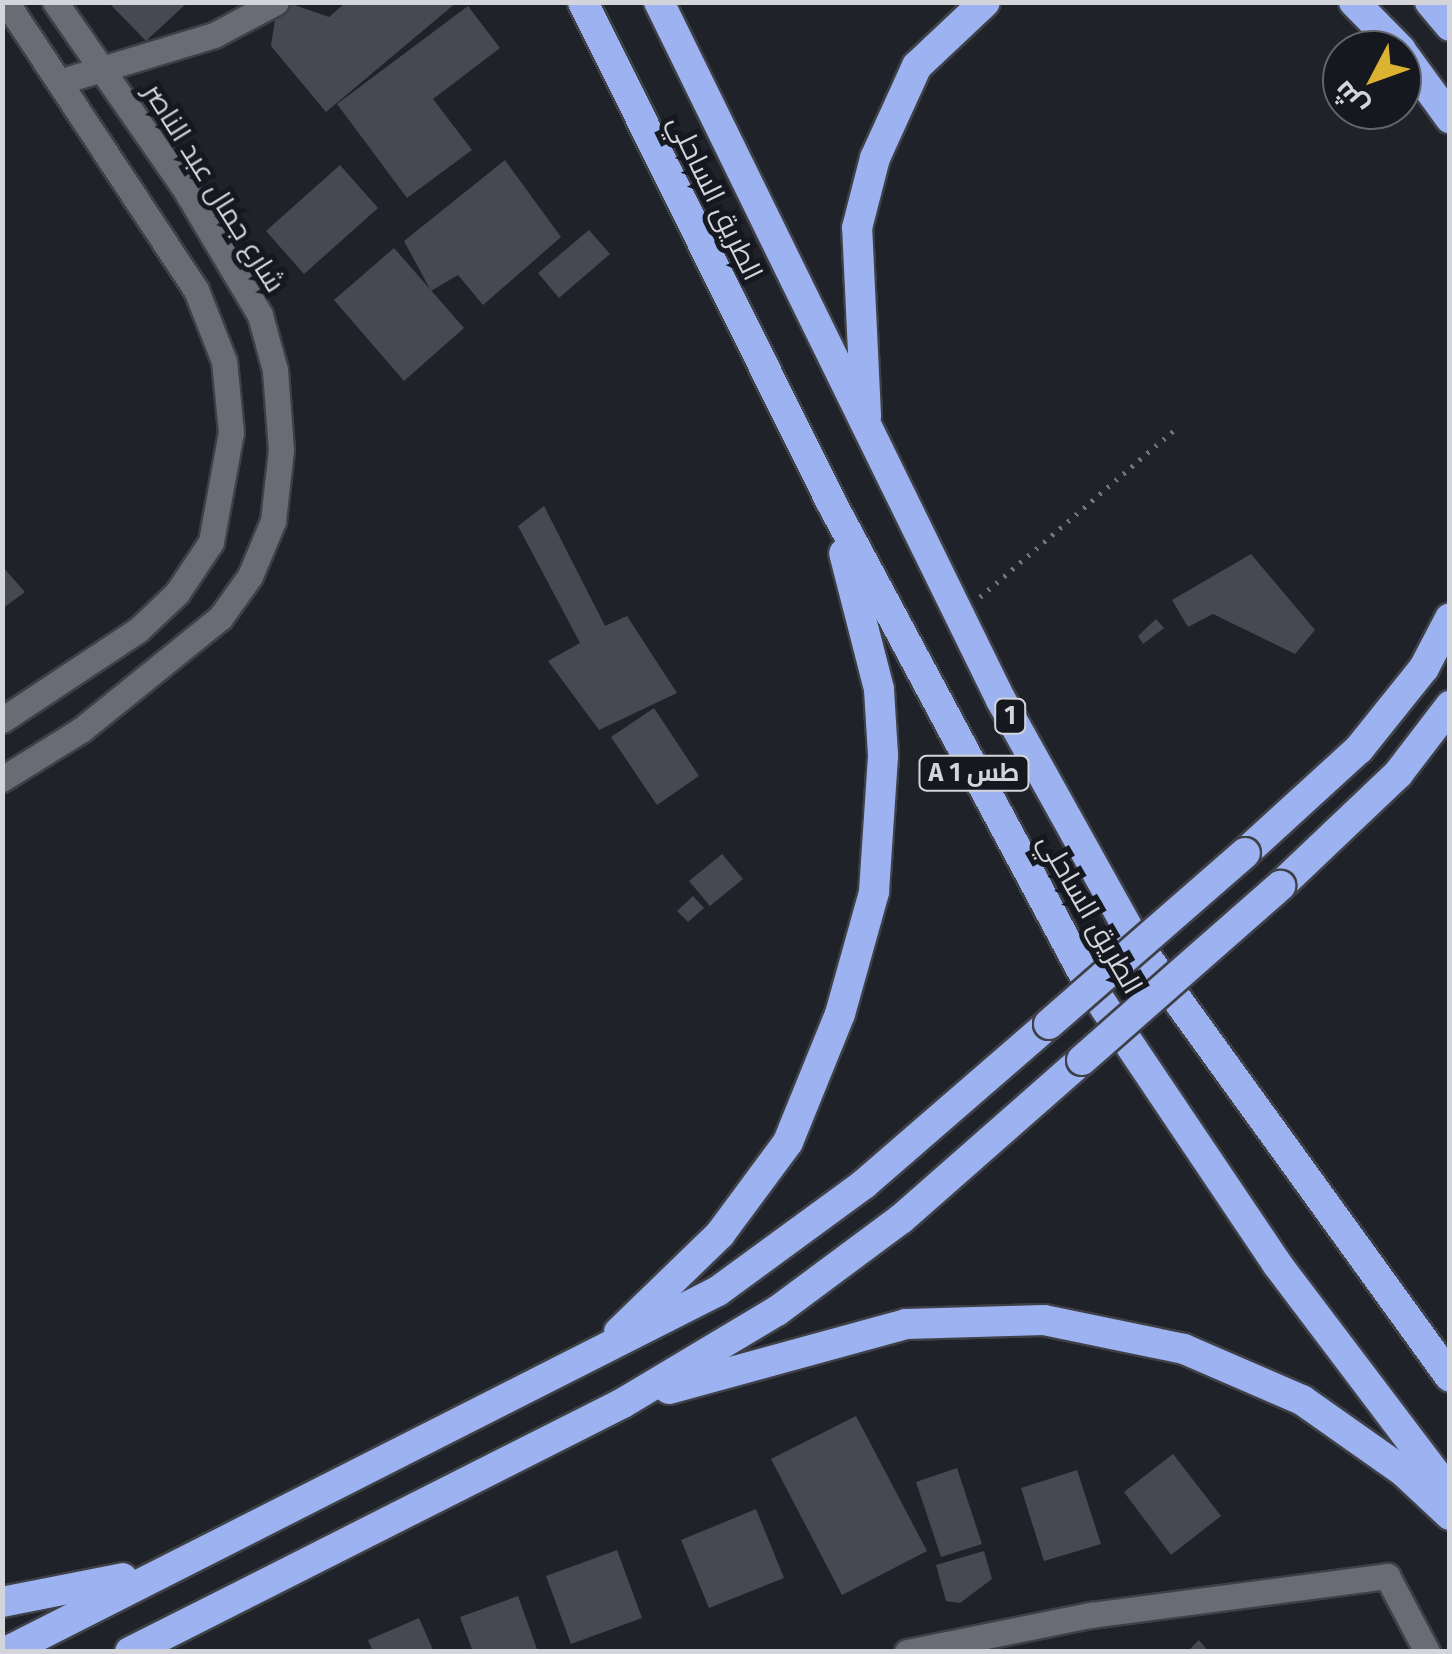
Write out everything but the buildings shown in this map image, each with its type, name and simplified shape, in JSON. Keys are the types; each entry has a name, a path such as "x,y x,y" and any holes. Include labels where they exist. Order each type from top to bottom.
{"highway":[{"name":"الطريق الساحلي","path":"583,2 831,502 1089,984 1277,1264 1450,1493"},
{"path":"868,434 857,228 875,158 917,66 985,2"},
{"path":"1354,2 1381,30"},
{"path":"1430,2 1450,26"},
{"name":"الطريق الساحلي","path":"666,8 868,434 959,615 1137,944 1450,1377"},
{"path":"1422,80 1450,118"},
{"path":"594,1357 720,1234 788,1142 845,996 874,892 883,755 878,690 831,502"},
{"path":"6,1652 170,1566 594,1357 718,1291 790,1242 1049,1024 1358,749 1424,668 1450,618"},
{"path":"130,1652 623,1403 821,1283 1280,886 1398,774 1450,706"},
{"path":"623,1403 906,1324 1044,1320 1184,1349 1302,1400 1404,1472 1450,1515"},
{"path":"2,1602 170,1566"}],"main road":[{"path":"2,720 138,630 177,593 211,542 231,432 224,361 196,290 62,81 6,2"},
{"name":"شارع جمال عبد الناصر","path":"2,779 81,730 220,618 250,576 273,521 280,450 276,370 260,315 184,186 55,2"},
{"path":"62,81 214,35 276,2"},
{"path":"907,1652 1091,1615 1387,1576 1427,1652"}],"path":[{"path":"959,615 1175,430"}]}
